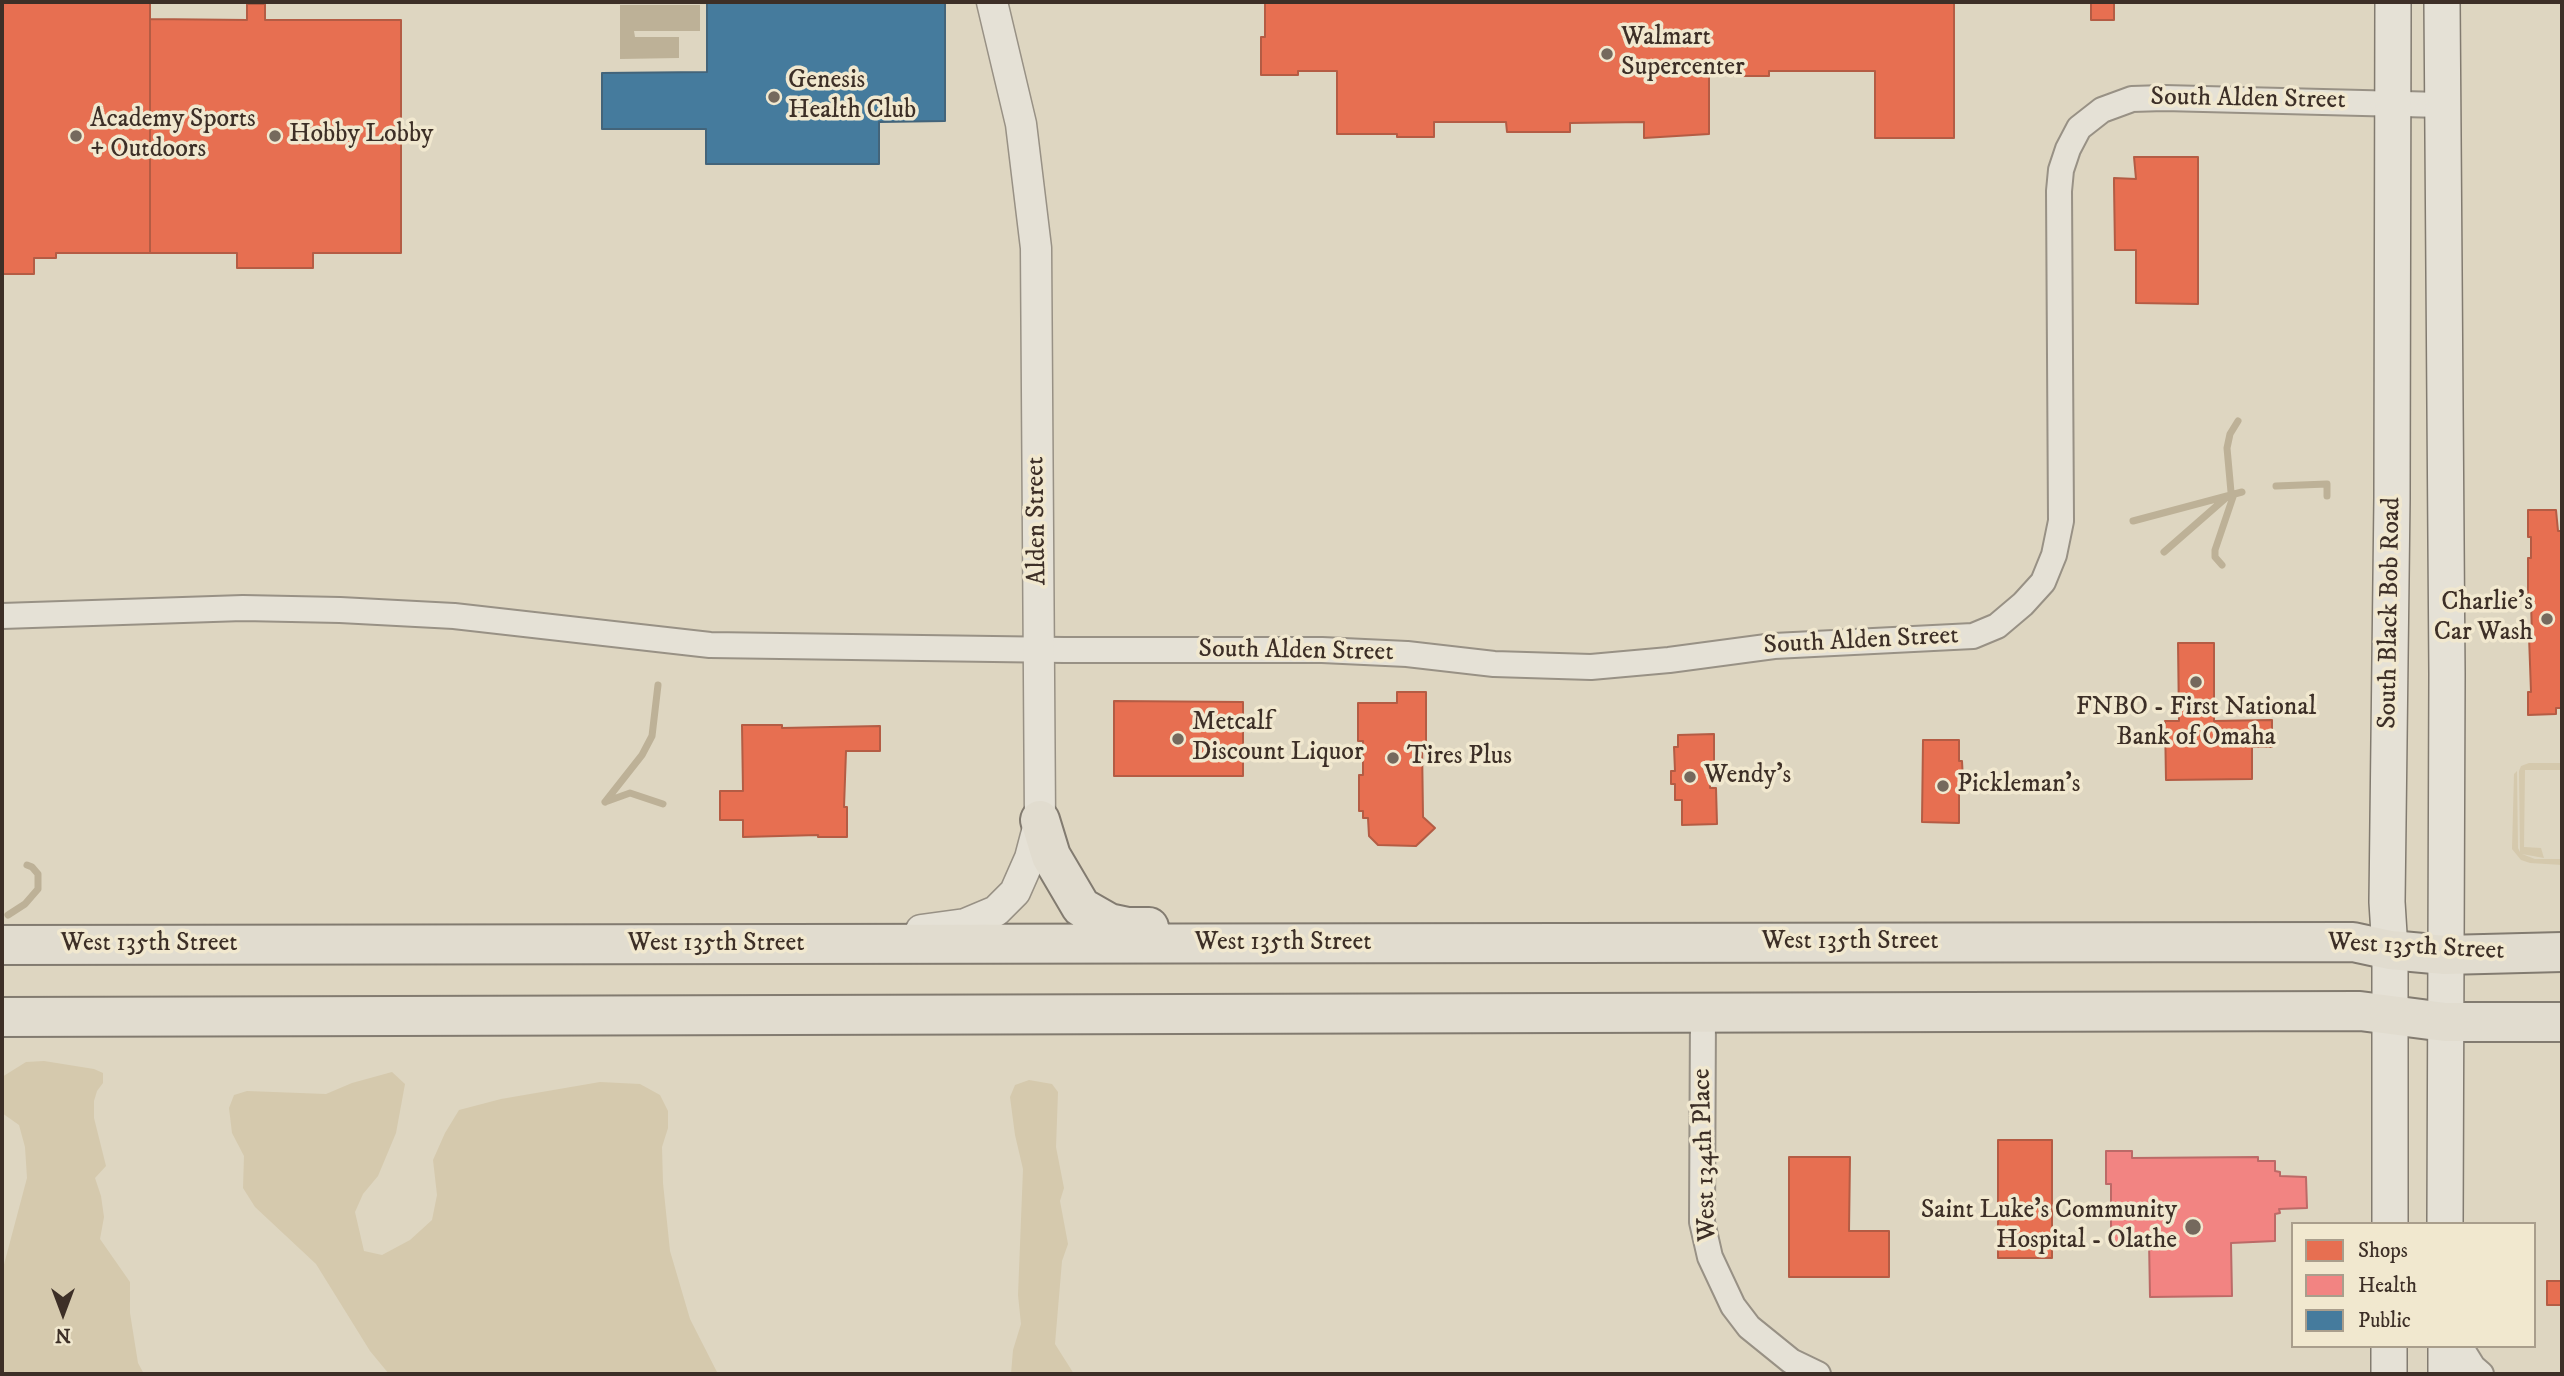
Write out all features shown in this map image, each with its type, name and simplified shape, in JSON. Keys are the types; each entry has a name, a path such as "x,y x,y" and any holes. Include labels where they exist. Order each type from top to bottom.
{"main road":[{"name":"South Black Bob Road","path":"2390,1222 2390,950 2387,902 2392,498 2393,2"},
{"name":"South Black Bob Road","path":"2442,2 2448,674 2445,1222"},
{"path":"1040,820 1051,856 1071,894 1081,907 1109,923 1128,927 1516,927 1528,944"},
{"name":"West 135th Street","path":"2,945 2353,942 2390,950 2445,955 2562,952"},
{"path":"2,1017 2360,1011 2390,1017 2445,1022 2562,1022"},
{"path":"2389,1348 2389,1374"},
{"path":"2446,1348 2446,1374"}],"street":[{"name":"Alden Street","path":"880,945 906,931 965,924 996,911 1015,892 1030,858 1040,820 1036,248 1021,124 992,2"},
{"name":"South Alden Street","path":"2,616 243,608 340,610 454,616 710,645 1322,650 1407,654 1494,664 1591,667 1624,666 1774,646 1973,636 1997,626 2023,604 2043,582 2054,555 2061,521 2059,191 2064,159 2079,128 2102,110 2132,99 2360,101 2393,105 2442,105"},
{"name":"West 134th Place","path":"1703,1013 1702,1222 1710,1257 1733,1306 1749,1327 1791,1361 1818,1374"},
{"path":"2461,1348 2473,1367 2481,1374"}],"shaded area":[{"path":"620,5 700,5 700,31 634,31 635,37 679,37 679,58 620,59"},
{"path":"2529,763 2562,763 2562,770 2525,770 2524,847 2541,848 2544,858 2522,854 2535,859 2562,859 2562,865 2530,863 2521,860 2512,849 2514,774 2517,771 2520,852 2519,771 2521,766"},
{"path":"44,1061 94,1069 103,1073 103,1083 94,1101 94,1118 106,1166 95,1178 104,1217 100,1239 130,1282 130,1313 138,1363 144,1374 2,1374 2,1272 27,1178 25,1147 19,1125 2,1113 2,1077 26,1062"},
{"path":"392,1072 405,1084 396,1133 378,1176 363,1194 355,1212 364,1251 382,1255 410,1240 432,1220 437,1195 433,1160 459,1110 501,1099 600,1082 640,1084 660,1095 668,1111 668,1128 662,1147 670,1251 690,1319 718,1374 389,1374 370,1351 316,1264 255,1207 243,1188 244,1156 232,1133 229,1108 234,1095 247,1091 326,1094 352,1083"},
{"path":"1029,1080 1052,1084 1058,1092 1056,1147 1064,1188 1060,1201 1068,1244 1062,1261 1055,1344 1074,1374 1011,1374 1013,1350 1021,1324 1018,1295 1023,1169 1010,1097 1015,1085"}],"building: Shops":[{"name":"Academy Sports + Outdoors","path":"2,2 150,2 150,253 56,253 56,258 34,258 34,274 2,274"},
{"name":"Walmart Supercenter","path":"1265,2 1954,2 1954,138 1875,138 1875,71 1769,71 1769,76 1729,76 1728,72 1709,72 1709,134 1644,138 1644,122 1570,123 1570,132 1507,132 1506,122 1434,122 1434,137 1337,134 1337,71 1261,75"},
{"path":"2091,2 2114,2 2114,20 2091,20"},
{"name":"Hobby Lobby","path":"247,4 265,4 265,20 401,20 401,253 313,253 313,268 237,268 237,253 150,253 150,19 247,20"},
{"path":"2134,157 2198,157 2198,304 2136,303 2136,250 2115,250 2114,184 2114,178 2136,179"},
{"name":"Charlie’s Car Wash","path":"2528,510 2556,510 2558,531 2562,531 2562,708 2556,708 2556,714 2528,715 2528,692 2531,692 2529,636 2532,636 2531,602 2528,602 2531,537 2528,537"},
{"name":"FNBO - First National Bank of Omaha","path":"2178,643 2214,643 2214,721 2272,720 2272,747 2252,747 2252,779 2166,780 2165,721 2179,721"},
{"name":"Tires Plus","path":"1397,692 1426,692 1426,742 1422,742 1423,817 1435,828 1416,846 1378,845 1369,836 1368,818 1363,818 1363,811 1359,811 1363,741 1358,741 1358,703 1397,703"},
{"name":"Metcalf Discount Liquor","path":"1114,701 1243,702 1243,776 1114,776"},
{"path":"742,725 782,725 782,728 880,726 880,751 846,751 844,807 847,807 847,837 743,837 743,820 720,820 720,791 743,791"},
{"name":"Wendy's","path":"1714,734 1714,769 1710,769 1710,788 1716,788 1717,824 1682,825 1682,800 1675,800 1675,784 1671,784 1671,771 1675,771 1674,747 1678,747 1678,735"},
{"name":"Pickleman's","path":"1923,740 1959,740 1963,792 1959,792 1959,823 1922,822"},
{"path":"1998,1140 2052,1140 2052,1258 1998,1258"},
{"path":"1789,1157 1850,1157 1849,1231 1889,1231 1889,1277 1789,1277"},
{"path":"2547,1281 2562,1281 2562,1305 2547,1305"}],"building: Health":[{"name":"Saint Luke’s Community Hospital - Olathe","path":"2106,1151 2132,1151 2132,1158 2258,1157 2258,1161 2275,1161 2275,1171 2280,1172 2280,1176 2306,1177 2307,1208 2279,1209 2280,1213 2275,1214 2275,1241 2231,1243 2232,1296 2150,1297 2149,1240 2137,1240 2137,1246 2111,1246 2111,1184 2106,1184"}],"building: Public":[{"name":"Genesis Health Club","path":"707,2 945,2 945,121 879,122 879,164 706,164 706,129 602,129 602,73 707,72"}],"waterway":[{"path":"2222,565 2215,557 2215,550 2234,494 2231,492 2227,448 2230,434 2238,421"},
{"path":"2276,486 2327,484 2327,496"},
{"path":"2133,521 2242,492"},
{"path":"2164,552 2228,496"},
{"path":"605,802 642,755 652,736 658,685"},
{"path":"605,802 630,793 663,804"},
{"path":"8,915 25,904 38,889 38,874 27,865"}],"place":[{"name":"Walmart Supercenter","path":"1607,54"},
{"name":"Genesis Health Club","path":"774,97"},
{"name":"Academy Sports + Outdoors","path":"76,136"},
{"name":"Hobby Lobby","path":"275,136"},
{"name":"Charlie’s Car Wash","path":"2547,619"},
{"name":"FNBO - First National Bank of Omaha","path":"2196,682"},
{"name":"Metcalf Discount Liquor","path":"1178,739"},
{"name":"Tires Plus","path":"1393,758"},
{"name":"Wendy's","path":"1690,777"},
{"name":"Pickleman's","path":"1943,786"},
{"name":"Saint Luke’s Community Hospital - Olathe","path":"2193,1227"}]}
